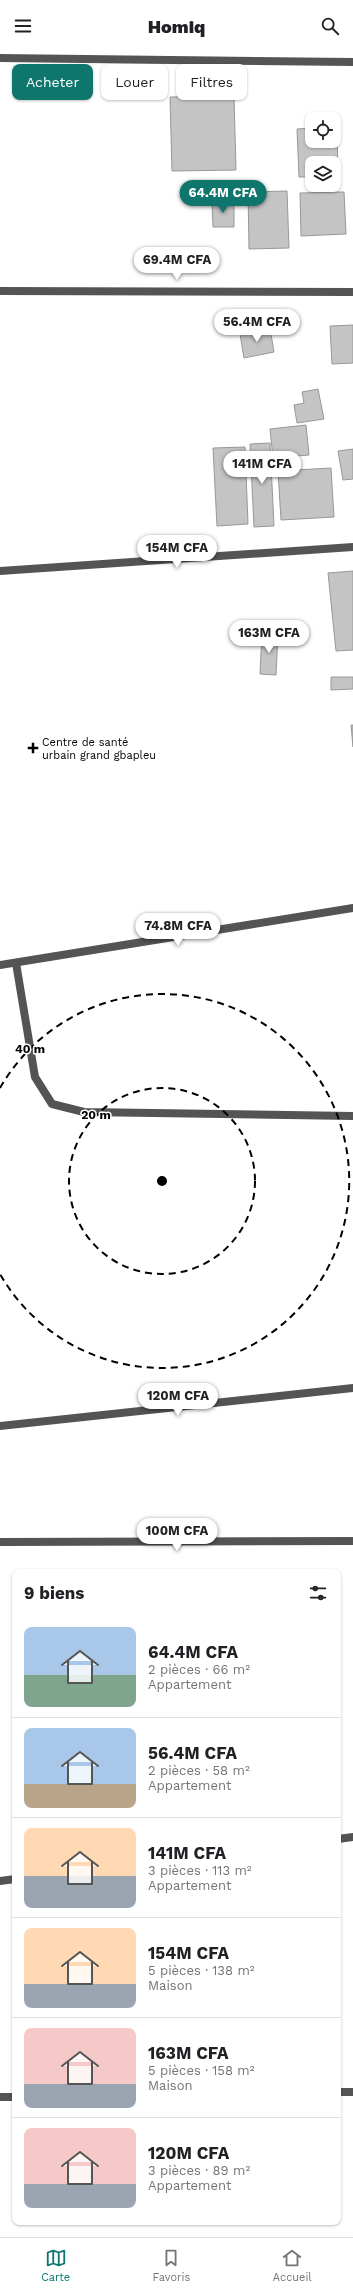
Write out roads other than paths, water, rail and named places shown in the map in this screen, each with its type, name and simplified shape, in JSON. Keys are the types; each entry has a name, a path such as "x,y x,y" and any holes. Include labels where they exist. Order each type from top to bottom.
{"street":[{"path":"0,58 353,62"},
{"path":"0,291 353,292"},
{"path":"0,571 353,547"},
{"path":"0,965 353,908"},
{"path":"16,963 35,1078 52,1104 84,1112 353,1116"},
{"path":"0,1426 353,1388"},
{"path":"0,1542 353,1541"},
{"path":"341,1839 353,1837"},
{"path":"0,1881 12,1879"},
{"path":"341,2092 353,2092"},
{"path":"0,2097 12,2097"}],"place":[{"name":"Centre de santé urbain grand gbapleu","path":"33,748"}]}
